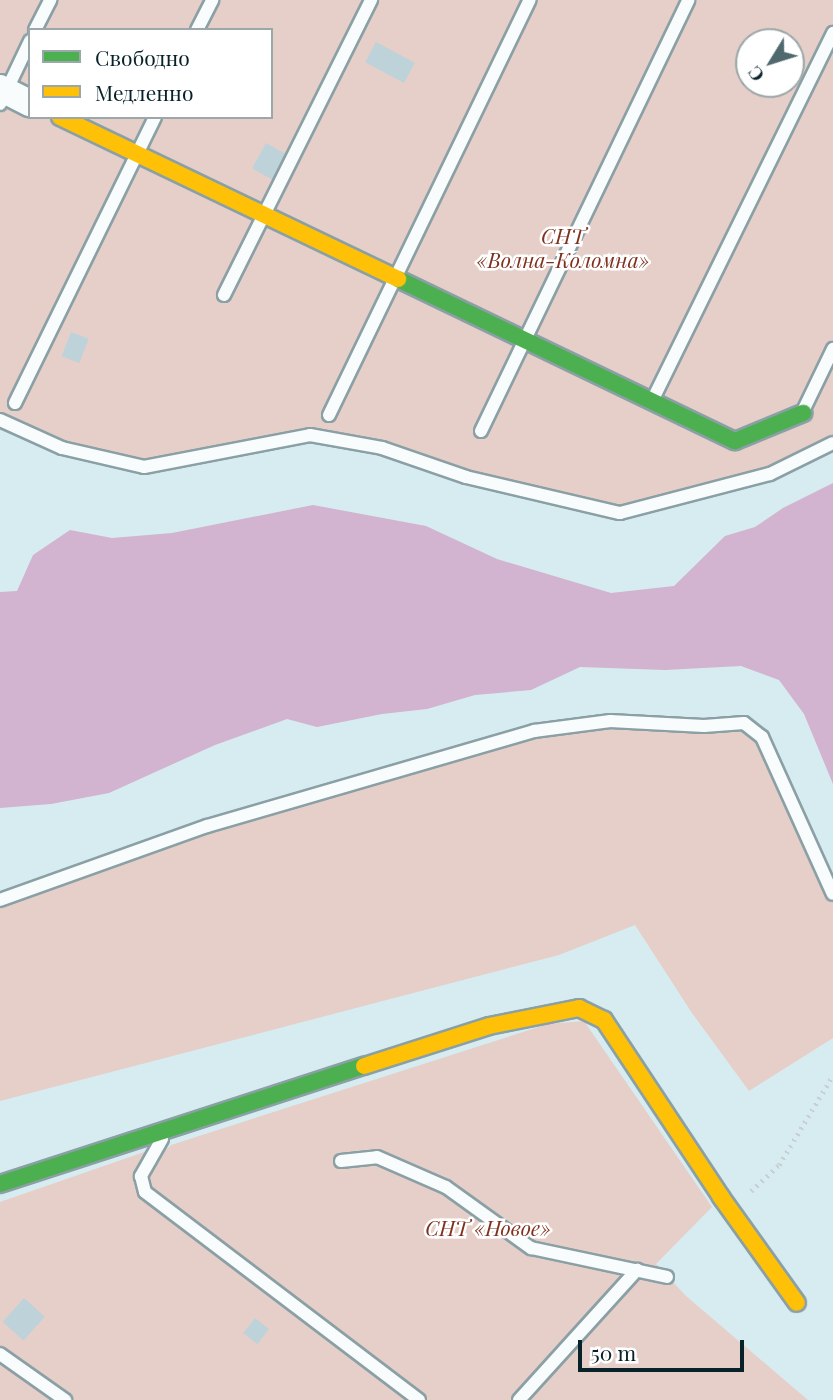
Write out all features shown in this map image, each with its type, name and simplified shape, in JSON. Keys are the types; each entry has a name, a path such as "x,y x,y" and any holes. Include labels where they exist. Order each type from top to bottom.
{"street":[{"path":"2,94 28,102"},
{"path":"64,119 735,440 803,413"},
{"path":"0,1184 489,1026 579,1008 604,1020 727,1205 797,1303"}],"lane":[{"path":"36,28 50,0"},
{"path":"198,28 212,0"},
{"path":"224,295 266,217 371,0"},
{"path":"329,415 393,278 530,0"},
{"path":"481,430 688,0"},
{"path":"652,401 833,33"},
{"path":"2,94 28,45"},
{"path":"15,403 154,119"},
{"path":"803,413 833,349"},
{"path":"0,419 62,448 144,467 310,435 382,448 466,477 620,513 770,474 833,443"},
{"path":"0,900 220,822 534,731 610,721 704,726 744,723 762,737 833,894"},
{"path":"167,1130 141,1176 145,1192 419,1400"},
{"path":"341,1161 377,1157 446,1186 531,1248 667,1277"},
{"path":"519,1400 637,1270"},
{"path":"0,1354 65,1400"}],"path":[{"path":"727,1205 747,1196 779,1165 833,1075"}],"green space":[{"name":"СНТ «Волна-Коломна»","path":"0,0 833,0 833,443 770,474 620,513 310,435 144,467 62,448 0,420"},
{"path":"610,721 744,723 762,737 833,894 833,1038 749,1091 692,1013 635,925 559,955 0,1101 0,900 207,826 534,731"},
{"name":"СНТ «Новое»","path":"584,1021 712,1207 656,1264 686,1296 808,1400 0,1400 0,1202 150,1150 157,1158 171,1145 548,1024"}],"shaded area":[{"path":"833,483 833,784 804,714 779,680 741,666 665,670 580,667 531,690 475,695 427,709 382,714 317,727 287,719 215,745 109,793 51,804 0,808 0,592 17,591 33,555 70,530 112,538 172,533 313,505 426,526 497,559 611,593 674,586 725,536 755,527 783,508"}],"building":[{"path":"376,42 415,63 404,83 365,62"},
{"path":"266,143 286,154 272,180 252,168"},
{"path":"71,332 89,339 79,363 62,356"},
{"path":"24,1298 45,1317 23,1341 3,1322"},
{"path":"255,1318 269,1329 257,1344 243,1333"}],"traffic: fast":[{"path":"398,279 735,441 803,413"},
{"path":"0,1184 364,1066"}],"traffic: slow":[{"path":"64,119 398,279"},
{"path":"364,1066 489,1026 579,1008 604,1020 721,1197 797,1303"}]}
